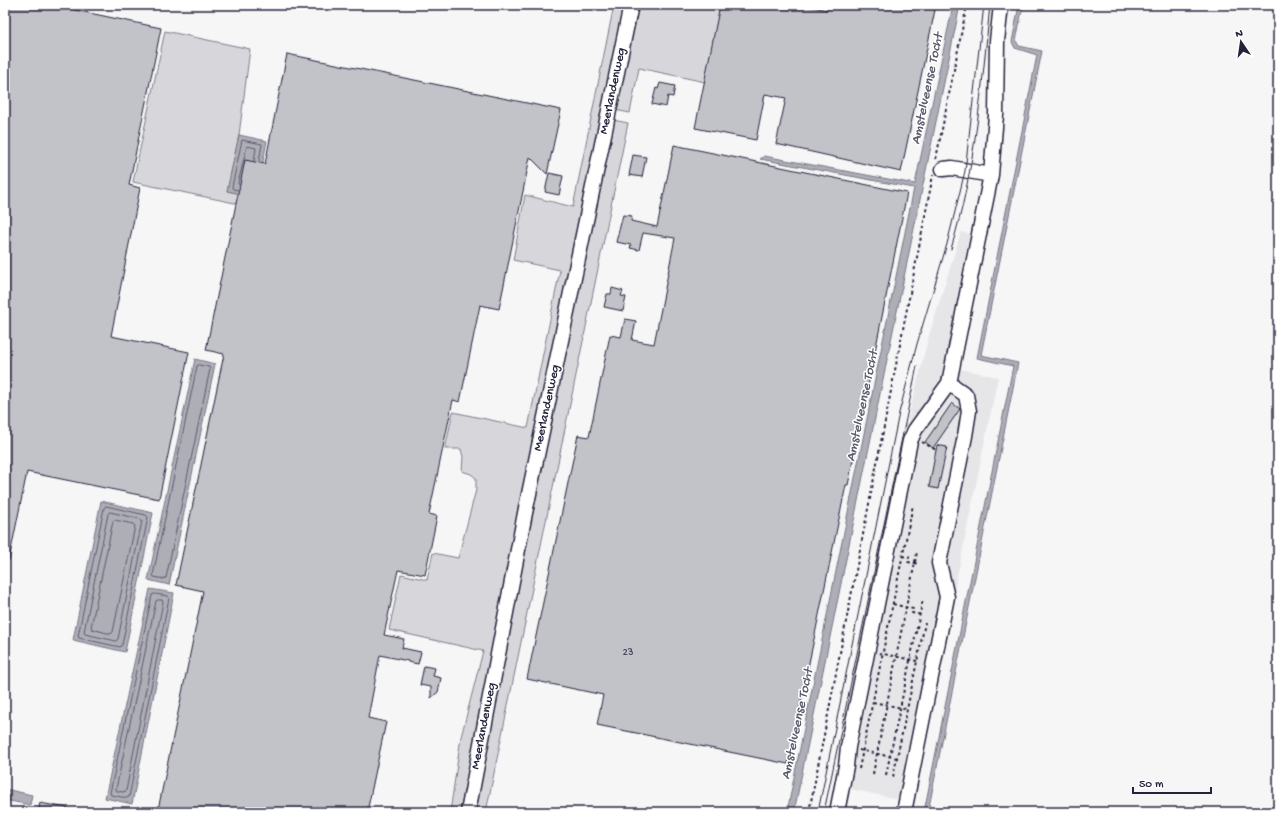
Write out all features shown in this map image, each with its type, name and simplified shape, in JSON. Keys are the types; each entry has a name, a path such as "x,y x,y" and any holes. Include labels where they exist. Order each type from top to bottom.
{"street":[{"name":"Meerlandenweg","path":"468,812 525,513 631,5"},
{"path":"837,812 848,747 910,441 915,430 949,383 979,236 991,175 996,115 997,41 1001,5"},
{"path":"937,169 952,168 991,175"},
{"path":"904,812 947,597 939,563 969,411 966,395 949,383"}],"path":[{"path":"809,812 937,169 967,5"},
{"path":"859,769 871,702 883,654 891,604 912,505"},
{"path":"873,774 917,552"},
{"path":"898,555 909,557 908,562 919,564"},
{"path":"886,775 921,615 923,599"},
{"path":"891,604 913,609 912,613 921,615"},
{"path":"893,777 925,623"},
{"path":"872,652 917,661"},
{"path":"914,675 918,676"},
{"path":"871,702 907,709"}],"shaded area":[{"path":"614,5 625,5 460,812 450,812 461,737 483,651 389,630 401,574 427,580 433,553 458,558 476,490 476,478 471,474 462,471 463,457 461,449 445,449 453,412 528,428 560,270 513,260 525,195 573,207"},
{"path":"637,5 727,5 710,83 639,68 630,113 615,110"},
{"path":"165,31 250,49 239,135 227,191 256,197 254,207 133,182"},
{"path":"613,120 628,123 486,812 472,812"},
{"path":"961,232 986,238 960,369 998,377 911,802 836,786 851,697 906,427 928,339"}],"water":[{"path":"953,5 960,5 794,812 787,812 914,188 760,159 764,156 915,184"},
{"path":"1019,5 1023,5 1016,41 1019,46 1042,51 981,355 1018,363 928,812 924,812 1013,366 977,358 1037,55 1015,48 1012,42"},
{"path":"239,135 267,141 256,197 227,191"},
{"path":"195,359 215,364 169,585 148,580"},
{"path":"101,501 153,513 125,652 73,640"},
{"path":"150,589 174,593 132,804 105,798"},
{"path":"5,789 32,795 30,805 5,800"}],"building":[{"path":"5,5 51,5 161,28 129,185 140,188 111,336 189,352 159,499 27,472 9,560 5,560"},
{"path":"720,5 803,5 827,10 827,5 936,5 901,172 776,144 786,98 765,94 756,140 695,128"},
{"path":"287,54 561,110 547,174 530,157 499,309 480,305 460,402 453,400 429,514 437,516 425,575 398,570 384,635 404,639 402,648 421,652 418,664 380,655 368,718 386,722 367,812 166,812 158,810 203,591 176,585 224,354 206,350 245,160 265,164"},
{"path":"660,83 675,86 673,97 668,96 666,107 652,104 656,88 658,89"},
{"path":"674,145 907,193 848,485 846,485 788,764 597,725 603,695 527,679 578,435 589,437 610,335 621,337 625,319 636,321 632,340 654,344 675,238 643,233 639,250 630,248 631,245 616,242 623,215 632,216 631,221 657,227"},
{"path":"633,155 646,157 642,177 629,175"},
{"path":"549,173 563,176 559,195 545,192"},
{"path":"612,288 623,291 621,296 626,297 623,311 604,307 607,294 611,294"},
{"path":"952,403 960,409 933,448 925,442"},
{"path":"937,445 947,447 938,489 929,487"},
{"path":"424,666 435,668 433,676 441,678 438,692 431,698 431,687 420,685"},
{"path":"40,803 67,808 67,812 38,812"}],"tram line":[{"path":"818,812 899,413 917,344 947,244 965,171 984,5"},
{"path":"951,249 972,159 990,5"},
{"path":"824,812 917,366"}],"water label":[{"name":"Amstelveense Tocht","path":"928,89"},
{"name":"Amstelveense Tocht","path":"863,406"},
{"name":"Amstelveense Tocht","path":"798,724"}]}
